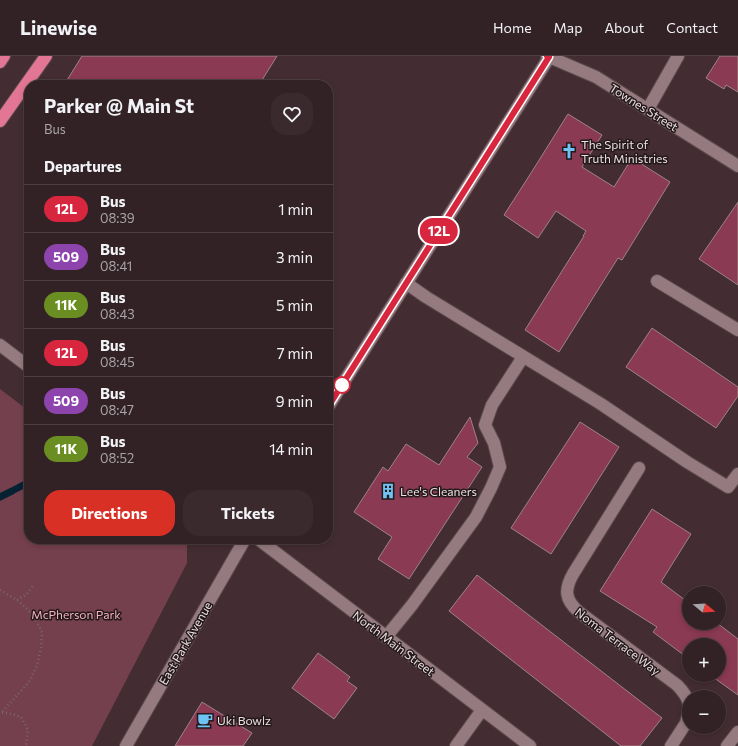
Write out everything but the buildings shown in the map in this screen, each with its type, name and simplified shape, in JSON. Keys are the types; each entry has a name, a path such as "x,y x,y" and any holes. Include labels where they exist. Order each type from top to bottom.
{"highway":[{"path":"0,62 4,56"},
{"path":"29,80 46,56"},
{"path":"0,121 24,87"}],"street":[{"path":"333,399 549,56"},
{"name":"Townes Street","path":"549,56 596,77 738,166"},
{"path":"648,109 678,56"},
{"path":"657,280 738,330"},
{"path":"406,283 426,297 602,404 686,462 728,487 738,474"},
{"path":"0,345 24,362"},
{"path":"386,637 412,605 476,517 491,488 500,467 494,443 484,425 492,404 523,356"},
{"name":"Noma Terrace Way","path":"639,468 569,580 567,592 574,608 677,685 682,691"},
{"name":"East Park Avenue","path":"126,746 242,544"},
{"name":"North Main Street","path":"265,544 530,746"},
{"path":"456,746 482,710"},
{"path":"671,746 682,729"},
{"path":"727,746 738,732"}],"path":[{"path":"17,600 27,594 33,586"},
{"path":"0,590 17,600 28,610 36,619 42,633 41,648 37,666 29,682 2,712 0,712"},
{"path":"0,712 21,717 28,730 26,744 24,746"}],"green space":[{"name":"McPherson Park","path":"0,389 24,407 24,544 187,544 187,563 92,746 0,746"}],"waterway":[{"path":"0,497 24,485"}],"bus line":[{"name":"12L","path":"333,399 549,57 547,56"}],"place":[{"name":"The Spirit of Truth Ministries","path":"569,151"},
{"name":"Lee's Cleaners","path":"388,491"},
{"name":"Uki Bowlz","path":"205,720"}]}
